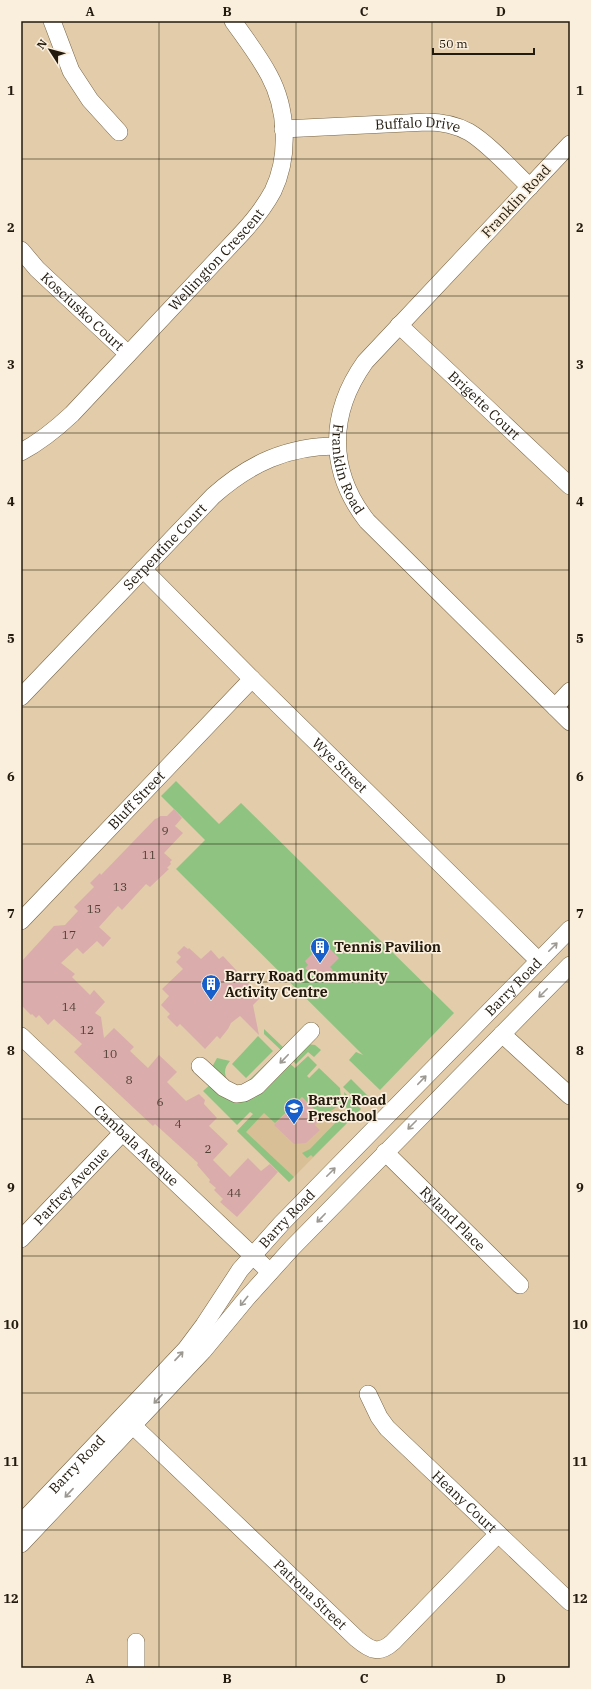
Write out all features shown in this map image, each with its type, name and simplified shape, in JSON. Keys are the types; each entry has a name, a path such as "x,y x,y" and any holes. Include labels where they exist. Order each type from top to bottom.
{"street":[{"path":"52,21 71,71 90,100 119,132"},
{"name":"Wellington Crescent","path":"21,452 56,430 242,233 265,205 273,190 279,175 283,155 281,107 269,74 233,21"},
{"name":"Buffalo Drive","path":"283,129 427,122 450,125 469,132 480,140 530,187"},
{"name":"Franklin Road","path":"570,144 365,362 356,374 343,404 338,424 337,446 342,473 348,491 356,506 367,521 570,722"},
{"name":"Kosciusko Court","path":"21,250 37,269 128,354"},
{"name":"Brigette Court","path":"399,325 570,486"},
{"name":"Serpentine Court","path":"21,697 227,483 244,472 282,454 303,448 337,446"},
{"name":"Wye Street","path":"143,569 252,679 539,961"},
{"name":"Bluff Street","path":"21,921 252,679"},
{"path":"555,707 570,691"},
{"name":"Barry Road","path":"128,1421 204,1325 231,1282 252,1255 570,929"},
{"name":"Barry Road","path":"25,1527 128,1421 204,1351 270,1272 385,1152 570,965"},
{"path":"200,1066 224,1088 236,1094 244,1093 257,1086 311,1031"},
{"path":"502,1034 570,1096"},
{"name":"Cambala Avenue","path":"21,1036 270,1272"},
{"name":"Parfrey Avenue","path":"21,1240 122,1133"},
{"name":"Ryland Place","path":"385,1152 520,1285"},
{"name":"Heany Court","path":"368,1394 379,1417 387,1428 570,1602"},
{"name":"Patrona Street","path":"128,1421 357,1639 372,1650 383,1650 394,1642 498,1534"},
{"path":"136,1642 136,1668"}],"shaded area":[{"name":"Barry Road Preschool","path":"299,1068 351,1119 289,1182 237,1131"}],"green space":[{"path":"176,781 219,824 241,803 454,1013 380,1090 349,1060 356,1052 363,1055 176,869 205,840 161,796"},
{"path":"264,1029 284,1048 283,1052 264,1034"},
{"path":"258,1036 273,1051 246,1078 232,1064"},
{"path":"307,1044 315,1045 321,1050 314,1057 308,1052 296,1064 291,1059"},
{"path":"278,1052 281,1055 251,1085 235,1088 212,1067 217,1058 230,1061 226,1066 225,1074 229,1082 239,1086 245,1084"},
{"path":"308,1056 317,1065 307,1076 309,1078 319,1068 340,1088 342,1110 338,1106 322,1117 302,1097 275,1123 264,1113 246,1132 294,1177 289,1182 237,1131 253,1114 250,1112 237,1125 203,1091 211,1084 226,1097 289,1063 295,1068"},
{"path":"351,1079 371,1099 363,1106 343,1087"},
{"path":"344,1092 361,1109 353,1117 347,1112"},
{"path":"345,1113 351,1119 313,1157 311,1155 307,1158 302,1153 310,1149"}],"building":[{"path":"174,809 182,818 175,826 183,833 164,853 172,860 170,862 171,864 167,868 169,869 150,887 146,884 122,910 118,906 99,927 111,938 103,947 97,941 83,954 77,948 61,963 75,974 72,977 90,995 94,990 105,1002 95,1013 101,1017 104,1038 114,1028 134,1047 130,1051 148,1068 159,1055 177,1072 167,1082 186,1101 199,1094 205,1100 204,1104 217,1118 209,1126 228,1144 213,1160 230,1177 248,1158 261,1171 270,1164 278,1172 237,1217 220,1202 223,1199 214,1190 216,1188 209,1182 210,1180 197,1165 198,1163 155,1124 153,1126 74,1052 82,1044 54,1019 48,1025 39,1015 36,1018 21,1005 21,962 54,926 65,925 78,911 74,907 94,887 90,883 100,873 101,875 155,819 160,816 167,816"},
{"name":"Barry Road Community Activity Centre","path":"184,946 188,949 189,948 201,959 211,950 219,959 223,956 261,997 253,1005 259,1035 240,1016 231,1023 220,1039 217,1036 205,1049 180,1024 177,1027 167,1017 170,1014 161,1005 169,996 162,989 183,969 176,962 181,957 177,953"},
{"name":"Tennis Pavilion","path":"327,946 339,958 330,967 333,970 324,980 320,977 318,980 305,968 308,965 305,961 314,952 318,955"},
{"name":"Barry Road Preschool","path":"302,1098 322,1118 315,1125 320,1130 306,1143 294,1144 274,1125"}],"place":[{"name":"Tennis Pavilion","path":"320,964"},
{"name":"Barry Road Community Activity Centre","path":"211,1001"},
{"name":"Barry Road Preschool","path":"294,1125"}]}
